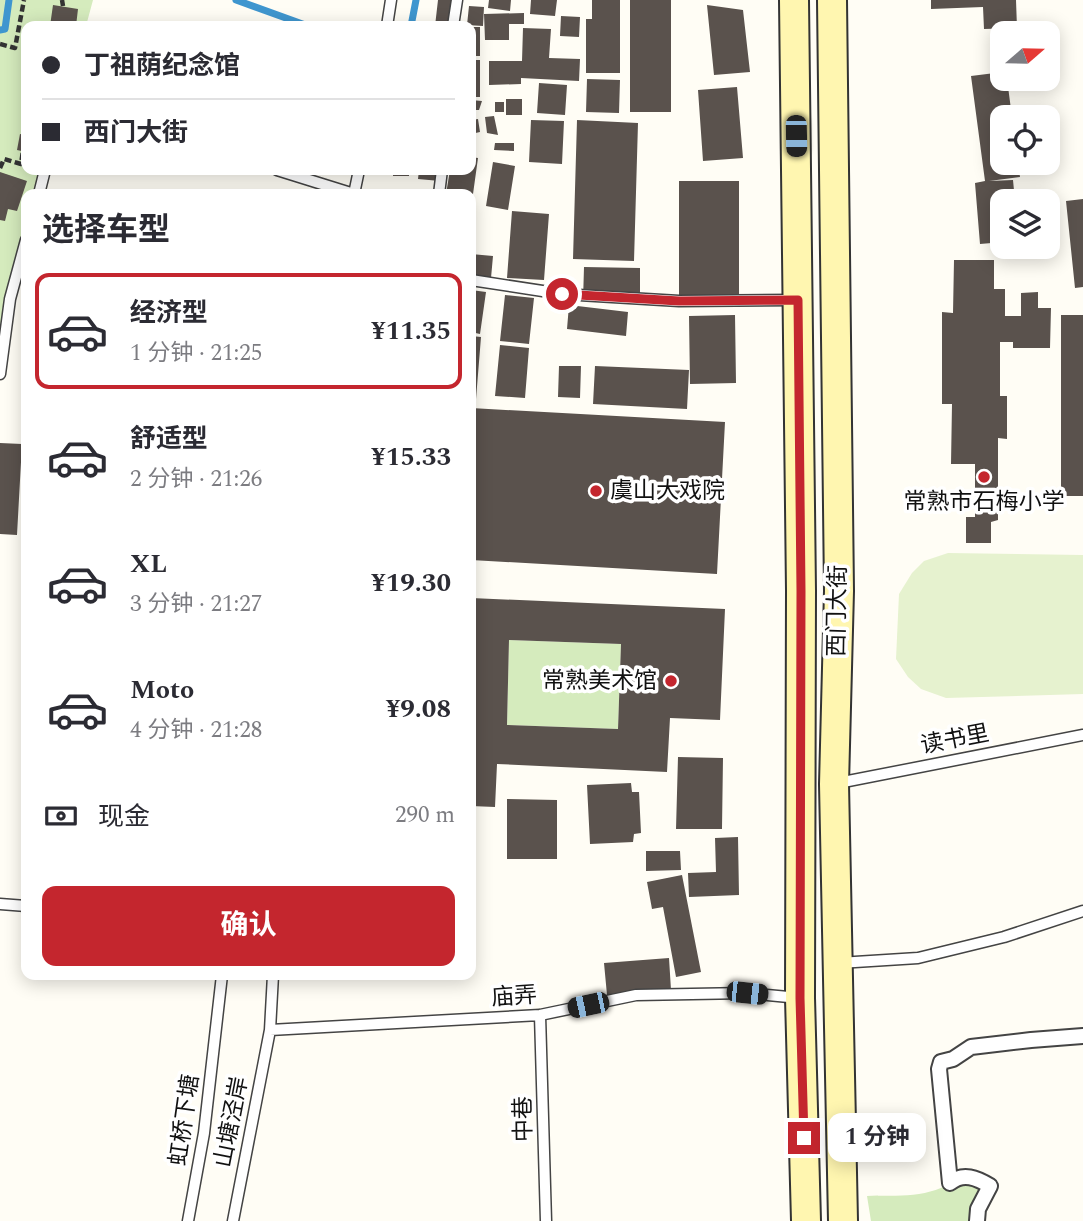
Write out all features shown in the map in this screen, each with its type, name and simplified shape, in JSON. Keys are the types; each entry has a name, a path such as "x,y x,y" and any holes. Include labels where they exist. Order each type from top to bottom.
{"main road":[{"name":"西门大街","path":"794,0 801,591 800,998 806,1221"},
{"name":"西门大街","path":"832,0 839,591 834,783 844,1221"}],"street":[{"path":"977,1221 978,1209 990,1186 967,1176 950,1183 939,1069 941,1062 953,1059 971,1047 1083,1037"}],"lane":[{"path":"388,21 391,0"},
{"path":"454,21 457,0"},
{"path":"294,175 338,189"},
{"path":"0,373 10,299 21,258"},
{"path":"476,281 562,294 640,299 798,300"},
{"name":"读书里","path":"834,783 1083,735"},
{"path":"0,904 21,906"},
{"path":"838,963 918,958 1004,937 1083,911"},
{"name":"虹桥下塘","path":"188,1221 204,1133 221,980"},
{"name":"山塘泾岸","path":"233,1221 270,1030 273,980"},
{"name":"庙弄","path":"270,1030 540,1015 636,995 747,993 800,998"},
{"name":"中巷","path":"540,1015 545,1221"}],"path":[{"path":"0,44 15,48 24,0"},
{"path":"0,168 4,159 21,164"}],"green space":[{"path":"0,0 93,0 87,21 21,21 21,175 44,175 40,189 21,189 21,266 0,374"},
{"path":"948,553 1083,555 1083,694 946,698 921,689 908,677 896,659 899,594 912,573 924,561"},
{"path":"509,640 621,644 618,729 507,725"},
{"path":"955,1179 990,1186 977,1221 871,1221 867,1196 925,1193"}],"building":[{"path":"438,0 452,0 450,21 436,21"},
{"path":"489,0 511,0 510,11 488,8"},
{"path":"531,0 557,0 555,16 530,14"},
{"path":"592,0 620,0 620,73 586,73 586,19 592,19"},
{"path":"630,0 671,0 671,112 630,112"},
{"path":"931,0 1016,0 1017,21 990,21 990,29 984,29 983,7 931,9"},
{"path":"53,5 78,9 77,21 51,21"},
{"path":"707,5 743,10 750,72 714,75"},
{"path":"469,6 484,7 483,26 476,26 476,21 467,21"},
{"path":"524,13 524,24 509,24 509,40 485,40 484,14"},
{"path":"561,16 580,17 579,37 560,36"},
{"path":"476,27 480,27 480,56 476,56"},
{"path":"523,28 551,29 549,58 580,59 579,81 521,78 521,84 489,85 489,61 522,61"},
{"path":"476,60 480,60 480,97 476,97"},
{"path":"990,74 990,91 1009,91 1010,105 990,105 990,175 1020,177 989,181 1013,180 1014,189 990,189 990,243 980,244 975,183 985,181 971,76"},
{"path":"587,79 620,80 619,113 586,112"},
{"path":"539,83 567,85 565,115 537,113"},
{"path":"737,87 743,158 703,161 698,90"},
{"path":"506,99 522,99 522,115 506,115"},
{"path":"476,100 482,101 479,110 476,110"},
{"path":"495,102 504,102 504,112 495,112"},
{"path":"494,116 498,135 487,133 485,117"},
{"path":"476,119 480,132 476,133"},
{"path":"531,120 564,121 562,164 529,162"},
{"path":"577,120 638,123 634,261 573,259"},
{"path":"20,134 21,134 21,151 17,150"},
{"path":"495,143 514,143 514,151 494,150"},
{"path":"493,162 515,166 508,210 486,206"},
{"path":"0,172 27,181 24,189 21,189 17,211 8,209 5,221 0,220"},
{"path":"418,175 441,175 440,181 418,179"},
{"path":"449,175 476,175 474,189 447,189"},
{"path":"679,181 739,181 739,301 679,301"},
{"path":"1083,199 1083,287 1075,288 1066,201"},
{"path":"512,211 549,214 544,280 507,278"},
{"path":"476,254 493,256 491,278 476,277"},
{"path":"954,260 994,260 994,289 1005,289 1005,316 1021,316 1021,293 1038,292 1038,308 1051,308 1050,348 1013,348 1013,342 1000,342 1000,396 1007,396 1007,439 998,438 998,520 991,522 991,543 966,543 966,517 975,517 975,464 951,464 952,404 942,404 942,312 953,313"},
{"path":"584,267 640,268 640,302 583,301"},
{"path":"476,291 486,292 480,334 476,333"},
{"path":"505,295 534,298 529,344 500,341"},
{"path":"569,305 628,312 626,336 567,329"},
{"path":"735,315 736,383 690,384 689,316"},
{"path":"1061,315 1083,315 1083,496 1061,496"},
{"path":"476,336 481,337 476,399"},
{"path":"500,345 529,348 525,398 495,396"},
{"path":"559,366 581,366 580,398 558,397"},
{"path":"595,366 689,370 687,409 593,404"},
{"name":"虞山大戏院","path":"476,408 725,422 717,574 476,560"},
{"path":"0,443 21,444 17,535 0,534"},
{"name":"常熟美术馆","path":"476,598 725,609 720,720 670,718 667,772 497,764 495,807 476,806","holes":["509,640 621,644 618,729 507,725"]},
{"path":"678,757 723,758 722,829 676,829"},
{"path":"631,783 632,792 639,792 641,833 634,834 633,842 590,844 587,785"},
{"path":"507,799 557,800 557,859 507,859"},
{"path":"738,837 739,895 689,897 688,873 716,872 715,838"},
{"path":"646,851 680,851 681,870 646,871"},
{"path":"682,875 701,972 676,977 663,907 652,909 647,882"},
{"path":"669,958 671,990 607,995 604,963"}],"waterway":[{"path":"0,30 5,29 9,0"},
{"path":"236,0 294,21"},
{"path":"412,21 416,0"}],"place":[{"name":"常熟市石梅小学","path":"984,477"},
{"name":"虞山大戏院","path":"596,491"},
{"name":"常熟美术馆","path":"671,681"}],"route":[{"path":"562,294 679,301 798,300 801,591 800,998 804,1138"}]}
